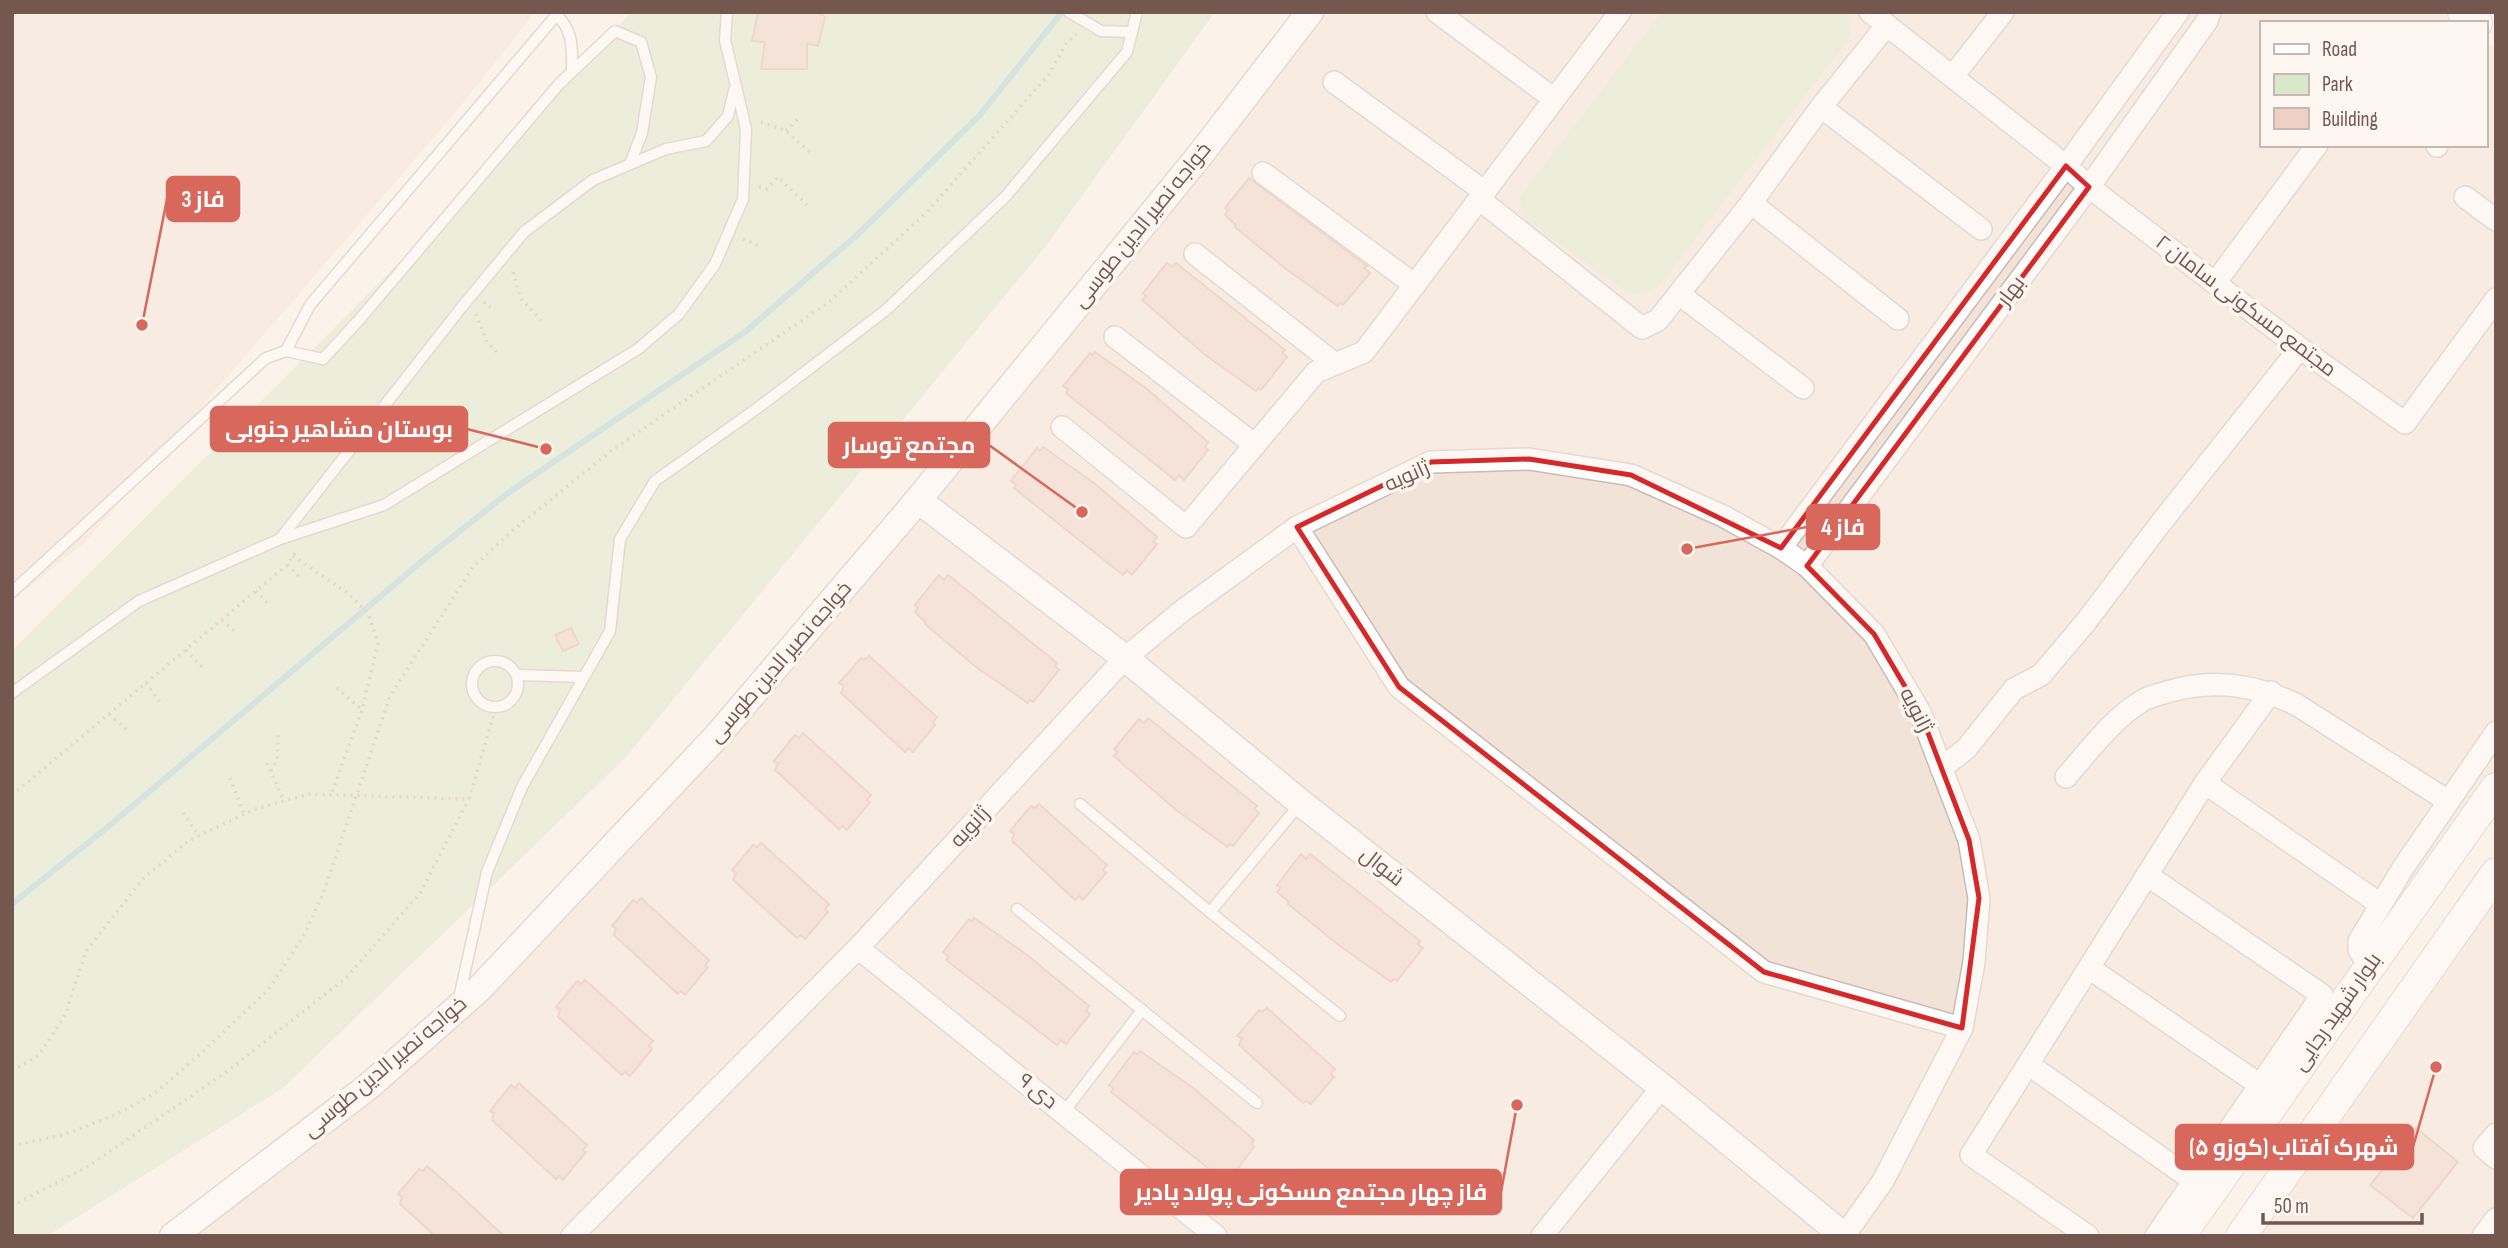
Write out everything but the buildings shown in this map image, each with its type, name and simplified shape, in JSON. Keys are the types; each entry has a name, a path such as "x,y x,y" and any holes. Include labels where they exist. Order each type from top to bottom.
{"main road":[{"name":"بلوار شهید رجایی","path":"2180,1236 2496,788"},
{"path":"2241,1236 2496,873"}],"street":[{"name":"خواجه نصیر الدین طوسی","path":"173,1236 369,1086 478,989 717,736 918,500 1200,155 1310,12"},
{"path":"1437,12 1554,99"},
{"path":"1062,427 1186,527 1316,372 1364,352 1620,12"},
{"path":"1953,76 2003,12"},
{"name":"بهار","path":"1781,548 2178,12"},
{"name":"بهار","path":"1807,566 2089,187 2207,21 2210,12"},
{"path":"1334,82 1482,195 1642,328 1658,320 1751,203 1821,107 1878,19"},
{"name":"مجتمع مسکونی سامان ۲","path":"1878,19 1953,76 2089,187 2300,348 2404,423 2496,299"},
{"path":"1821,107 1981,229"},
{"path":"2215,283 2316,147"},
{"path":"1263,173 1415,285"},
{"path":"2465,197 2496,220"},
{"path":"1751,203 1898,318"},
{"path":"1195,254 1335,364"},
{"path":"1679,294 1803,388"},
{"path":"1115,337 1255,445"},
{"path":"1941,768 1966,749 2014,689 2041,675 2085,623 2300,348"},
{"name":"ژانویه","path":"572,1236 858,948 1125,658 1182,611 1297,527 1431,462 1529,459 1631,475 1723,516 1781,548 1807,566 1874,634 1920,712 1969,840 1979,898 1974,962 1962,1028 1883,1181 1844,1236"},
{"name":"شوال","path":"918,500 1125,658 1301,803 1662,1087 1844,1236"},
{"path":"1297,527 1399,687 1763,972 1962,1028"},
{"path":"2066,777 2106,732 2143,700 2188,686 2234,684 2271,692 2297,705 2448,801"},
{"path":"2088,1236 1971,1155 2205,783 2271,692"},
{"path":"2369,966 2359,950 2359,941 2380,904 2496,732"},
{"path":"2205,783 2380,904"},
{"path":"2147,876 2322,995 2156,1236"},
{"name":"۹ دی","path":"858,948 1216,1236"},
{"path":"2089,968 2260,1085"},
{"path":"2028,1064 2194,1181"},
{"path":"1542,1236 1662,1087"},
{"path":"2496,1134 2484,1148 2496,1158"},
{"path":"2483,1236 2496,1219"}],"lane":[{"path":"12,693 138,601 280,538 384,505 638,349 678,314 715,264 743,199 746,129 725,40 727,12"},
{"path":"457,1008 487,872 522,787 610,631 620,539 655,481 759,407 886,310 1006,196 1127,52 1137,12"},
{"path":"1071,13 1101,32 1132,32"},
{"path":"286,351 310,306 557,14 566,24 572,49 572,71"},
{"path":"12,592 266,358 286,351 323,359 572,71 615,31 641,42 651,77 642,132 630,164"},
{"path":"280,538 524,232 593,180 666,149 706,141 729,116 735,85"},
{"path":"490,661 498,661 512,668 517,675 518,690 503,706 487,706 474,695 471,687 476,670 490,661"},
{"path":"517,675 583,677"},
{"path":"1210,912 1301,803"},
{"path":"1080,804 1340,1016"},
{"path":"1017,909 1257,1103"},
{"path":"1064,1112 1142,1010"}],"path":[{"path":"12,1146 66,1135 115,1115 153,1094 268,990 303,937 323,894 390,696 473,567 512,531 612,450 829,302 926,213 1049,74 1066,44 1087,23"},
{"path":"743,116 786,131 810,152"},
{"path":"786,131 799,118"},
{"path":"744,184 767,189 778,177 808,206"},
{"path":"513,246 511,263 522,299 541,320"},
{"path":"471,296 487,342 500,355"},
{"path":"12,795 287,565 306,530"},
{"path":"293,556 345,591 368,613 378,643 362,710 331,795"},
{"path":"287,565 300,577"},
{"path":"256,591 267,603"},
{"path":"222,620 238,634"},
{"path":"186,650 203,667"},
{"path":"146,683 160,702"},
{"path":"337,688 362,710"},
{"path":"12,1206 87,1167 225,1073 347,976 420,892 469,799 496,707"},
{"path":"109,714 127,730"},
{"path":"271,772 277,760 278,733"},
{"path":"267,762 284,801"},
{"path":"230,778 244,814"},
{"path":"12,1071 39,1055 65,1015 86,951 143,879 188,841 244,814 308,794 469,799"},
{"path":"183,813 199,835"}],"highlighted area":[{"path":"2066,166 2089,187 1807,566 1874,634 1920,712 1969,840 1979,898 1962,1028 1764,972 1399,687 1297,527 1431,462 1529,459 1631,475 1781,548"}],"shaded area":[{"path":"12,12 535,12 459,108 85,542 12,601"},
{"path":"1314,12 2442,12 2455,21 2260,21 2260,147 2487,147 2487,42 2496,48 2496,768 2243,1133 2178,1236 180,1236 497,989 742,728 1014,369"},
{"path":"2496,897 2496,1236 2258,1236"}],"green space":[{"path":"631,12 1215,12 1045,247 626,757 283,1088 47,1236 12,1236 12,651 430,232"},
{"path":"1662,12 1845,12 1848,14 1851,36 1658,287 1632,295 1525,220 1519,198"}],"waterway":[{"path":"12,904 110,825 427,557 508,493 745,332 857,235 979,116 1062,12"}],"place":[{"name":"فاز 3","path":"142,325"},
{"name":"بوستان مشاهیر جنوبی","path":"546,449"},
{"name":"مجتمع توسار","path":"1082,512"},
{"name":"فاز 4","path":"1687,549"},
{"name":"شهرک آفتاب (کوزو ۵)","path":"2436,1067"},
{"name":"فاز چهار مجتمع مسکونی پولاد پادیر","path":"1517,1105"}]}
